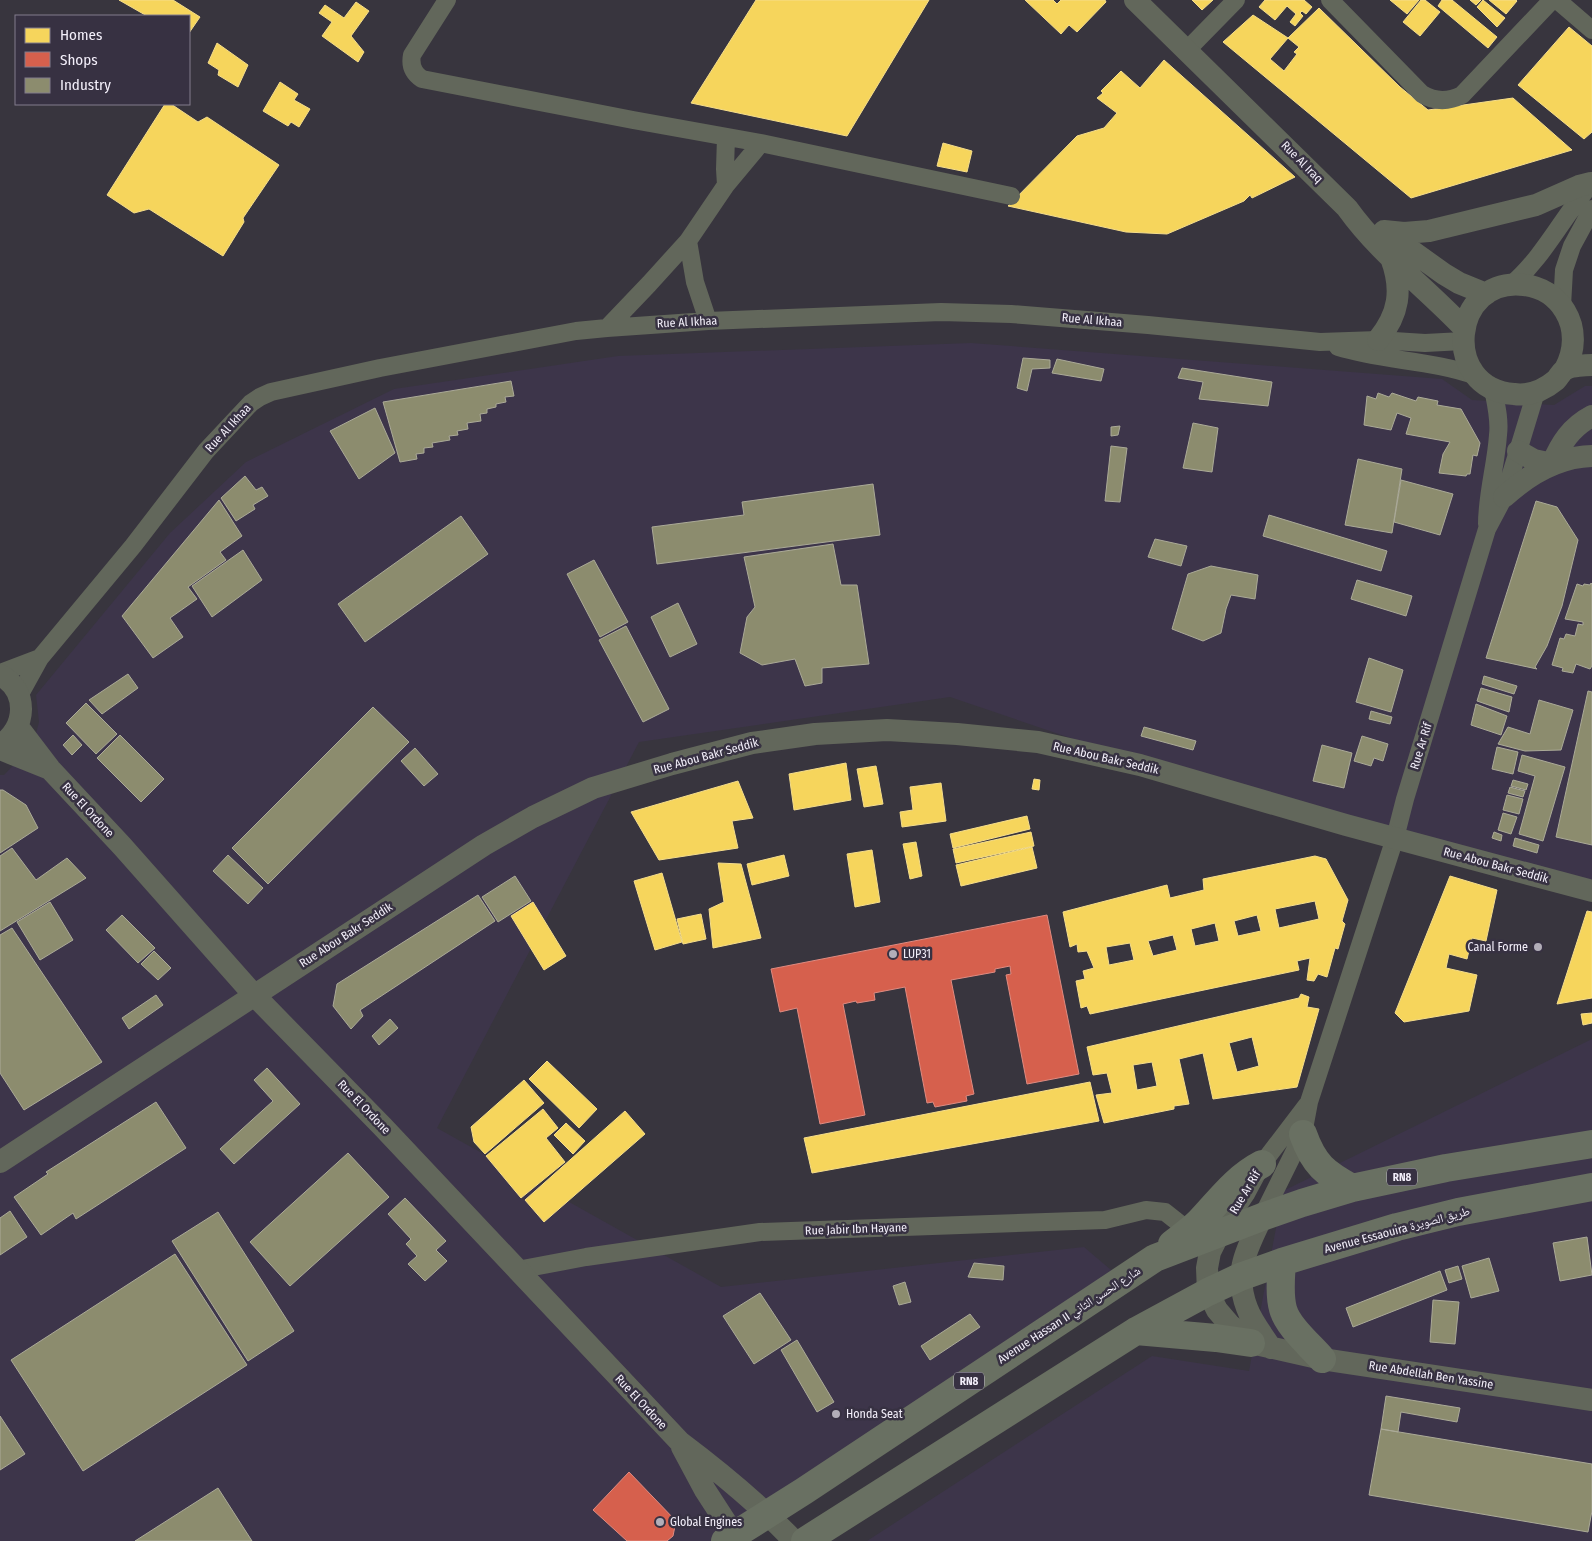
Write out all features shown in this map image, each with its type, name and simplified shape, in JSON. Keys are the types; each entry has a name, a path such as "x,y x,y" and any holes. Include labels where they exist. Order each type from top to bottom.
{"main road":[{"path":"1303,1134 1311,1154 1322,1170 1352,1188"},
{"name":"RN8","path":"1219,1234 1302,1203 1352,1188 1446,1168 1592,1144"},
{"path":"1156,1258 1189,1232 1248,1171 1262,1164"},
{"name":"Avenue Essaouira طريق الصويرة","path":"1208,1292 1282,1262 1397,1227 1449,1214 1592,1187"},
{"name":"Avenue Hassan II شارع الحسن الثاني","path":"733,1539 1156,1258 1219,1234"},
{"path":"1282,1262 1281,1288 1285,1315 1322,1359"},
{"path":"805,1541 1136,1332 1208,1292"},
{"path":"1136,1332 1216,1338 1261,1345"}],"street":[{"path":"447,0 412,55 413,69 416,75 422,79 761,143 1011,196"},
{"name":"Rue Al Iraq","path":"1135,0 1347,208 1364,231 1427,290 1463,335"},
{"path":"1187,50 1236,0"},
{"path":"1330,0 1422,94 1437,101 1450,100 1462,95 1552,0"},
{"path":"1557,0 1590,24"},
{"path":"726,137 726,185"},
{"path":"608,328 688,241 726,185 761,143"},
{"path":"1384,231 1417,233 1429,231 1536,205 1579,186 1592,183"},
{"path":"1511,285 1525,273 1592,183"},
{"path":"1347,208 1374,222 1444,274 1459,283 1486,294"},
{"path":"1320,342 1348,350 1448,368 1512,394 1522,395 1536,392 1552,382 1565,369 1570,356 1573,343 1572,330 1565,312 1564,270 1572,246 1592,209"},
{"path":"688,241 695,282 708,321"},
{"path":"1378,340 1390,322 1397,301 1396,272 1391,258"},
{"path":"1487,529 1487,508 1498,435 1498,422 1485,382 1467,362 1463,335 1472,309 1486,294 1500,287 1522,285 1537,288 1551,295 1565,312 1592,332"},
{"name":"Rue Al Ikhaa","path":"19,696 40,658 133,546 206,451 239,415 260,397 271,392 389,366 539,338 608,328 708,321 986,312 1148,325 1320,342 1378,340 1425,343 1463,335"},
{"path":"1565,369 1592,364"},
{"name":"Rue Ar Rif","path":"1240,1278 1247,1249 1303,1134 1309,1102 1395,838 1487,529 1504,497 1536,392"},
{"path":"1552,464 1559,447 1570,432 1592,416"},
{"path":"1518,451 1534,460 1552,464"},
{"path":"1504,497 1526,478 1552,464 1592,456"},
{"name":"Rue Al Ikhaa","path":"0,674 40,658"},
{"path":"0,674 13,685 19,696 21,711 18,727 12,736 0,745"},
{"name":"Rue El Ordone","path":"18,727 50,770 122,846 254,995 394,1138 680,1442 768,1514 794,1541"},
{"name":"Rue Abou Bakr Seddik","path":"0,1162 484,845 533,817 593,788 672,764 752,743 816,734 887,730 957,734 1038,742 1140,765 1346,825 1592,891"},
{"name":"Rue El Ordone","path":"0,749 50,770"},
{"name":"Rue Ar Rif","path":"1208,1292 1207,1268 1210,1252 1219,1234 1246,1194 1262,1164 1309,1102"},
{"name":"Rue Jabir Ibn Hayane","path":"517,1270 586,1257 760,1232 1105,1220 1146,1210 1165,1212 1189,1232"},
{"path":"1240,1278 1247,1310 1261,1345"},
{"name":"Rue Abdellah Ben Yassine","path":"1208,1292 1217,1310 1230,1324 1261,1345 1322,1359 1592,1400"},
{"name":"Rue El Ordone","path":"680,1442 733,1539"}],"shaded area":[{"path":"971,343 1442,379 1472,400 1554,405 1585,386 1592,386 1592,882 1200,782 950,697 639,742 437,1128 721,1287 1084,1247 1131,1287 734,1541 0,1541 0,775 4,775 33,745 39,722 36,695 170,533 246,462 394,389 618,356"},
{"path":"1592,1039 1592,1541 867,1541 1152,1356 1249,1371 1283,1191"}],"building: Homes":[{"path":"119,0 173,0 200,17 190,32 190,15 145,15"},
{"path":"756,0 929,0 847,136 691,103"},
{"path":"1025,0 1053,0 1057,4 1061,0 1105,0 1106,2 1077,32 1069,25 1061,34"},
{"path":"1192,0 1213,0 1202,10"},
{"path":"1265,0 1304,0 1312,7 1306,14 1302,11 1300,13 1303,16 1295,26 1290,22 1296,14 1287,6 1275,20 1259,7"},
{"path":"1390,0 1419,0 1407,14"},
{"path":"1421,0 1425,0 1440,12 1420,36 1403,22"},
{"path":"1442,0 1452,0 1497,37 1488,48 1438,6"},
{"path":"1470,0 1481,0 1476,5"},
{"path":"1483,0 1505,18 1497,27 1477,7"},
{"path":"1489,0 1516,0 1517,1 1506,14"},
{"path":"356,2 369,11 351,36 364,52 358,62 322,36 332,22 319,13 325,5 344,18"},
{"path":"1319,8 1400,87 1428,110 1513,98 1572,150 1411,198 1223,42 1253,15 1288,38"},
{"path":"1569,27 1592,46 1592,132 1584,139 1518,85"},
{"path":"1288,38 1299,47 1294,52 1297,54 1284,71 1270,59"},
{"path":"217,43 248,65 238,87 218,75 219,70 208,63"},
{"path":"1164,60 1295,177 1252,198 1250,195 1244,201 1167,234 1126,232 1008,206 1077,136 1104,128 1117,113 1097,98 1103,93 1101,91 1121,71 1140,88"},
{"path":"280,82 298,94 294,100 310,109 299,127 291,122 288,126 263,111"},
{"path":"164,105 172,105 198,122 207,117 279,165 243,218 244,222 223,256 149,209 134,213 107,195"},
{"path":"943,143 972,151 967,172 937,166"},
{"path":"846,763 851,800 794,810 789,774"},
{"path":"876,766 883,804 864,807 857,769"},
{"path":"1034,779 1040,780 1039,790 1032,789"},
{"path":"738,781 753,818 732,821 738,848 659,860 631,812"},
{"path":"941,783 946,821 902,827 900,812 913,810 910,787"},
{"path":"1027,816 1030,829 953,848 950,834"},
{"path":"1031,832 1034,846 956,863 953,849"},
{"path":"916,842 922,876 910,879 903,844"},
{"path":"1032,847 1037,868 961,886 956,865"},
{"path":"872,850 880,902 855,907 847,854"},
{"path":"784,855 789,876 752,885 747,864"},
{"path":"1315,856 1326,859 1348,900 1342,921 1345,924 1338,949 1335,948 1327,977 1318,974 1314,981 1307,980 1310,958 1297,961 1299,970 1090,1014 1087,1006 1081,1008 1076,981 1085,979 1083,971 1094,968 1087,951 1078,952 1077,944 1070,947 1063,912 1167,885 1170,898 1204,890 1203,879","holes":["1315,901 1319,919 1279,928 1275,909","1257,915 1261,931 1238,936 1234,921","1215,923 1219,941 1195,946 1191,929","1173,935 1177,950 1153,956 1148,941","1130,943 1134,960 1109,965 1106,947"]},
{"path":"718,863 741,864 761,938 713,948 709,909 724,902"},
{"path":"662,873 682,942 655,950 634,881"},
{"path":"1450,876 1497,890 1486,941 1472,938 1467,959 1449,954 1446,968 1477,975 1469,1011 1404,1022 1395,1013"},
{"path":"533,902 566,956 544,970 511,916"},
{"path":"1587,911 1592,912 1592,998 1557,1004"},
{"path":"701,914 706,939 683,944 677,919"},
{"path":"1301,994 1309,997 1307,1007 1319,1009 1297,1087 1213,1099 1203,1053 1179,1059 1189,1104 1174,1106 1174,1109 1104,1123 1096,1095 1112,1093 1107,1073 1093,1075 1087,1047 1299,998","holes":["1252,1037 1259,1066 1237,1072 1229,1043","1152,1062 1157,1086 1137,1090 1133,1065"]},
{"path":"1592,1013 1592,1023 1583,1025 1581,1014"},
{"path":"547,1061 597,1109 579,1128 529,1079"},
{"path":"524,1080 544,1103 485,1154 474,1142 471,1127"},
{"path":"1090,1082 1099,1121 812,1173 804,1138"},
{"path":"543,1109 558,1128 546,1138 565,1162 521,1198 486,1156"},
{"path":"625,1111 645,1134 544,1222 525,1200"},
{"path":"566,1123 585,1141 573,1154 554,1135"}],"building: Shops":[{"path":"1047,915 1079,1074 1027,1084 1006,975 1011,974 1010,966 995,969 995,972 951,980 974,1094 966,1096 967,1101 935,1107 933,1102 927,1103 905,987 874,993 875,1000 843,1004 865,1115 820,1124 797,1008 780,1012 771,969"},
{"path":"629,1472 676,1521 673,1536 667,1541 627,1541 593,1510"}],"building: Industry":[{"path":"1023,358 1050,360 1050,368 1032,369 1027,391 1017,388"},
{"path":"1057,359 1104,369 1101,381 1052,373"},
{"path":"1182,368 1272,382 1268,406 1199,399 1203,382 1178,378"},
{"path":"511,381 514,396 505,397 506,402 496,404 496,407 487,409 487,413 480,414 481,421 467,423 468,429 457,431 458,435 449,436 450,440 432,443 433,447 424,448 424,453 416,454 417,459 400,462 383,402"},
{"path":"1378,393 1389,397 1392,393 1416,401 1418,397 1438,401 1437,405 1461,409 1480,443 1477,456 1473,455 1470,474 1466,476 1439,473 1443,454 1450,442 1406,434 1411,418 1397,413 1391,430 1364,425 1367,396 1376,399"},
{"path":"375,408 395,453 359,479 330,431"},
{"path":"1193,423 1218,428 1212,472 1183,468"},
{"path":"1120,426 1118,435 1111,436 1111,427"},
{"path":"1111,446 1127,448 1120,502 1105,501"},
{"path":"1358,459 1402,469 1392,533 1345,525"},
{"path":"245,476 256,490 262,487 268,496 253,505 255,509 236,521 221,498"},
{"path":"1401,480 1453,494 1440,535 1394,522"},
{"path":"873,484 880,535 657,564 652,527 744,515 742,502"},
{"path":"219,500 242,536 220,552 226,560 188,587 197,599 170,618 183,637 153,658 122,616"},
{"path":"1536,501 1557,507 1578,540 1562,606 1547,646 1535,667 1537,669 1486,658"},
{"path":"1269,515 1387,551 1381,571 1263,536"},
{"path":"461,516 488,554 365,642 338,604"},
{"path":"1155,539 1187,546 1181,566 1148,557"},
{"path":"833,544 841,585 857,585 869,664 822,668 822,683 805,686 795,659 762,665 740,653 747,617 755,607 744,557"},
{"path":"243,550 262,580 212,617 192,586"},
{"path":"594,560 628,622 600,637 567,574"},
{"path":"1211,566 1258,575 1255,599 1231,595 1221,633 1203,641 1172,629 1188,574"},
{"path":"1357,580 1412,596 1406,616 1351,599"},
{"path":"1591,583 1592,666 1590,669 1576,664 1573,673 1562,671 1563,668 1552,665 1560,638 1564,639 1566,634 1575,636 1578,624 1583,625 1583,622 1565,619 1577,584 1583,586 1584,584 1590,585"},
{"path":"678,603 697,644 670,657 651,617"},
{"path":"626,626 669,709 643,722 599,640"},
{"path":"1369,658 1403,670 1391,712 1356,702"},
{"path":"128,674 138,688 102,714 89,700"},
{"path":"1484,676 1517,686 1514,694 1482,684"},
{"path":"1481,688 1512,697 1509,712 1477,701"},
{"path":"1588,691 1592,692 1592,845 1556,837"},
{"path":"1539,700 1573,710 1561,750 1525,751 1498,744 1508,727 1530,734"},
{"path":"86,703 117,734 96,754 66,723"},
{"path":"1476,704 1507,716 1501,735 1471,725"},
{"path":"373,707 409,742 268,884 232,848"},
{"path":"1371,711 1392,717 1390,724 1369,719"},
{"path":"1144,727 1196,741 1193,750 1141,736"},
{"path":"73,735 82,745 72,755 63,745"},
{"path":"120,735 164,779 141,802 97,758"},
{"path":"1362,736 1388,744 1383,761 1374,758 1371,766 1354,761"},
{"path":"1322,745 1352,753 1344,788 1313,781"},
{"path":"1497,747 1518,752 1513,774 1492,769"},
{"path":"415,748 438,774 424,786 401,761"},
{"path":"1522,755 1565,767 1543,841 1519,834 1535,776 1518,771"},
{"path":"1513,780 1528,784 1526,790 1511,786"},
{"path":"1510,787 1525,791 1523,797 1508,793"},
{"path":"0,790 26,805 38,828 0,853"},
{"path":"1507,795 1523,799 1519,814 1503,810"},
{"path":"1503,813 1517,817 1511,834 1498,830"},
{"path":"1494,832 1502,835 1501,841 1492,838"},
{"path":"1515,838 1539,845 1537,853 1513,846"},
{"path":"12,848 36,880 67,858 86,878 0,931 0,856"},
{"path":"228,855 263,888 248,904 213,871"},
{"path":"515,876 531,901 498,922 482,897"},
{"path":"478,895 495,921 360,1010 363,1016 351,1029 333,1006 337,984"},
{"path":"50,902 73,940 40,960 17,922"},
{"path":"122,915 155,948 138,963 106,930"},
{"path":"12,928 102,1062 24,1110 0,1073 0,935"},
{"path":"154,951 171,968 158,980 141,964"},
{"path":"156,995 163,1005 129,1029 122,1018"},
{"path":"390,1019 398,1028 379,1045 372,1036"},
{"path":"267,1068 300,1104 234,1164 220,1149 273,1101 254,1080"},
{"path":"156,1102 186,1148 76,1219 73,1213 41,1235 14,1197 48,1174 46,1172"},
{"path":"348,1153 389,1197 290,1286 250,1242"},
{"path":"405,1198 446,1241 436,1250 447,1261 425,1281 408,1264 417,1256 406,1244 411,1239 388,1214"},
{"path":"10,1211 27,1237 0,1255 0,1218"},
{"path":"218,1212 294,1331 248,1361 172,1241"},
{"path":"1587,1237 1592,1275 1560,1281 1553,1243"},
{"path":"175,1254 247,1365 83,1471 11,1360"},
{"path":"1489,1258 1499,1291 1471,1298 1462,1266"},
{"path":"974,1263 1004,1266 1003,1280 968,1277"},
{"path":"1458,1266 1462,1279 1449,1283 1445,1270"},
{"path":"1440,1271 1447,1290 1353,1327 1346,1308"},
{"path":"905,1282 911,1302 899,1305 893,1286"},
{"path":"760,1293 791,1340 754,1364 723,1316"},
{"path":"1433,1300 1459,1302 1455,1344 1430,1342"},
{"path":"970,1314 980,1327 930,1360 921,1346"},
{"path":"797,1340 834,1402 817,1412 781,1350"},
{"path":"1386,1396 1460,1408 1457,1422 1401,1412 1398,1432 1381,1429"},
{"path":"0,1416 25,1454 0,1470"},
{"path":"1381,1429 1592,1464 1592,1511 1588,1532 1369,1495"},
{"path":"218,1488 252,1541 135,1541"}],"place":[{"name":"Canal Forme","path":"1538,947"},
{"name":"LUP31","path":"893,954"},
{"name":"Honda Seat","path":"836,1414"},
{"name":"Global Engines","path":"660,1522"}]}
